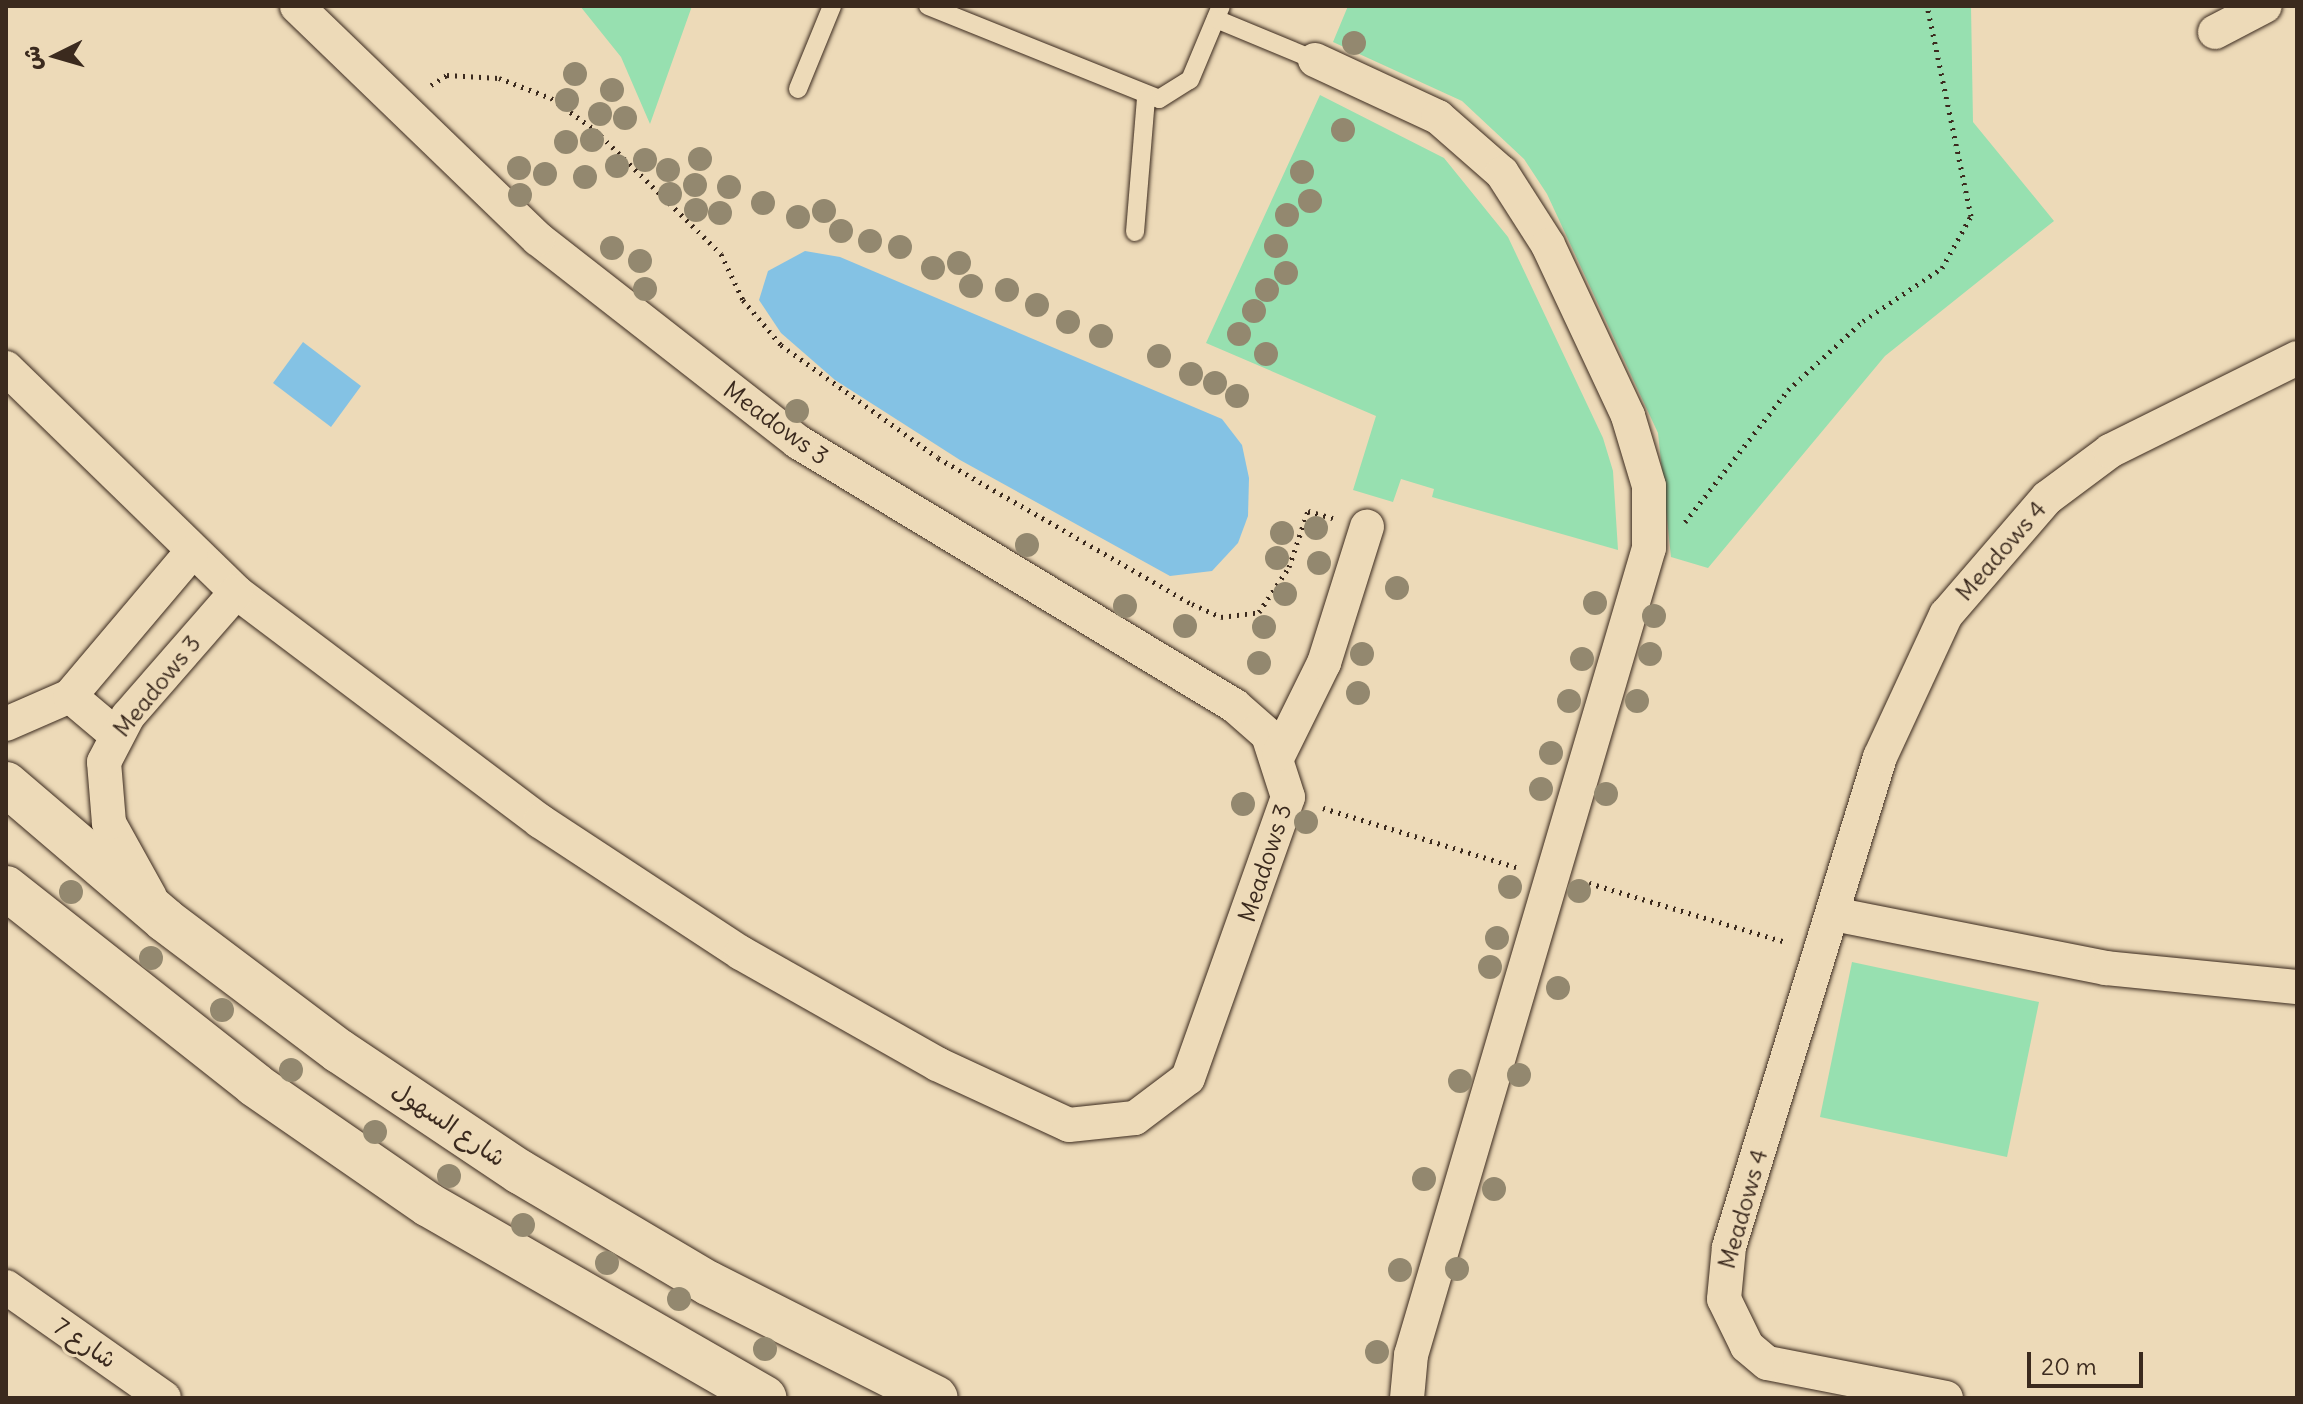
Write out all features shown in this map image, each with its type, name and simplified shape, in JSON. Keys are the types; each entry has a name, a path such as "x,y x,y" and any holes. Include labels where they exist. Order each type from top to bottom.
{"main road":[{"name":"شارع السهول","path":"6,784 165,920 339,1051 520,1172 708,1283 936,1398"},
{"path":"6,888 255,1085 429,1205 764,1398"}],"street":[{"name":"Meadows 3","path":"6,368 191,553 236,592 527,812 729,945 937,1064 1069,1125 1135,1118 1188,1078 1288,797 1279,754 1235,706 798,442 538,239 297,6"},
{"path":"2215,32 2265,6"},
{"path":"1315,60 1438,117 1482,152 1528,207 1641,451 1649,548 1411,1355 1407,1398"},
{"name":"Meadows 4","path":"1946,1398 1767,1363 1747,1346 1724,1299 1729,1247 1909,683 1993,553 2047,498 2110,451 2297,358"},
{"path":"1279,754 1324,663 1367,527"},
{"path":"6,724 70,696 191,553"},
{"name":"Meadows 3","path":"165,920 109,823 103,778 114,733 236,592"},
{"path":"70,696 114,733"},
{"path":"1833,914 2106,968 2297,987"},
{"name":"شارع 7","path":"6,1287 164,1398"},
{"path":"1384,1398 1411,1355"}],"lane":[{"path":"798,89 832,6"},
{"path":"928,6 1146,97 1182,90 1218,12 1315,60"},
{"path":"1135,232 1146,97"}],"path":[{"path":"1649,548 1682,527 1788,390 1863,321 1942,268 1971,216 1927,6"},
{"path":"399,105 447,75 499,78 551,98 595,130 721,254 743,300 781,345 938,458 1192,604 1221,617 1259,612 1289,567 1308,511 1367,527"}],"green space":[{"path":"580,6 692,6 650,124 621,57"},
{"path":"1348,6 1971,6 1973,122 2054,221 1885,356 1708,568 1671,557 1658,433 1547,194 1524,159 1462,101 1333,42"},
{"path":"1320,95 1444,158 1508,237 1603,438 1613,471 1618,550 1432,497 1434,489 1401,479 1393,502 1353,490 1376,416 1206,343"},
{"path":"1852,962 2039,1002 2007,1157 1820,1117"}],"water":[{"path":"805,251 840,257 1222,419 1242,445 1249,478 1248,516 1238,543 1212,571 1170,576 960,460 835,380 781,333 759,300 768,271"},
{"path":"303,342 361,386 331,427 273,383"}]}
